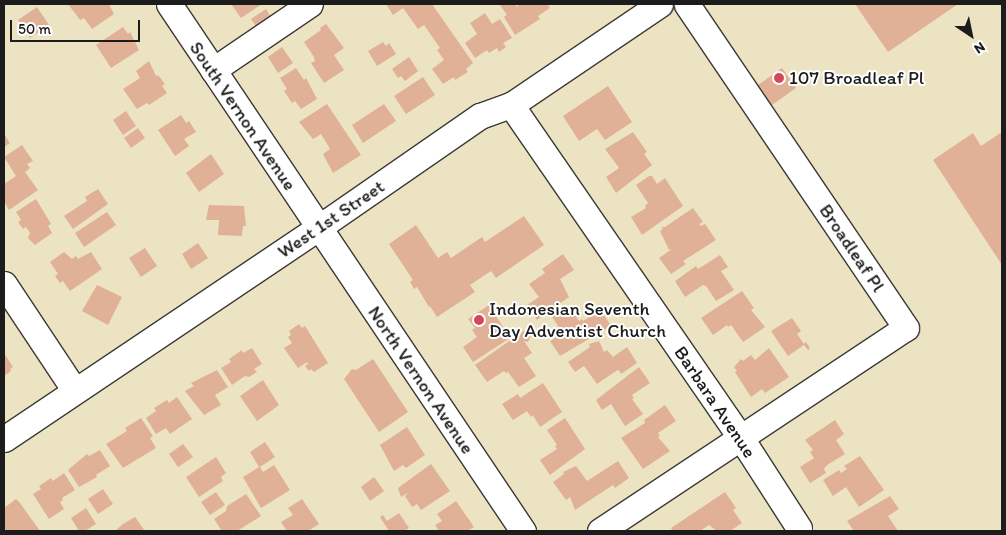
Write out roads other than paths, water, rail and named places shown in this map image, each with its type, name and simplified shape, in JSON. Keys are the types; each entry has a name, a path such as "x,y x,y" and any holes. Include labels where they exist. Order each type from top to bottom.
{"street":[{"name":"South Vernon Avenue","path":"169,4 318,228"},
{"path":"212,70 310,4"},
{"name":"West 1st Street","path":"4,439 318,228 480,116 511,104 660,4"},
{"name":"Broadleaf Pl","path":"687,4 906,328 741,438"},
{"name":"Barbara Avenue","path":"511,104 741,438 799,528"},
{"name":"North Vernon Avenue","path":"318,228 523,531"},
{"path":"4,284 75,391"},
{"path":"600,531 741,438"}],"place":[{"name":"107 Broadleaf Pl","path":"779,78"},
{"name":"Indonesian Seventh Day Adventist Church","path":"479,320"}]}
